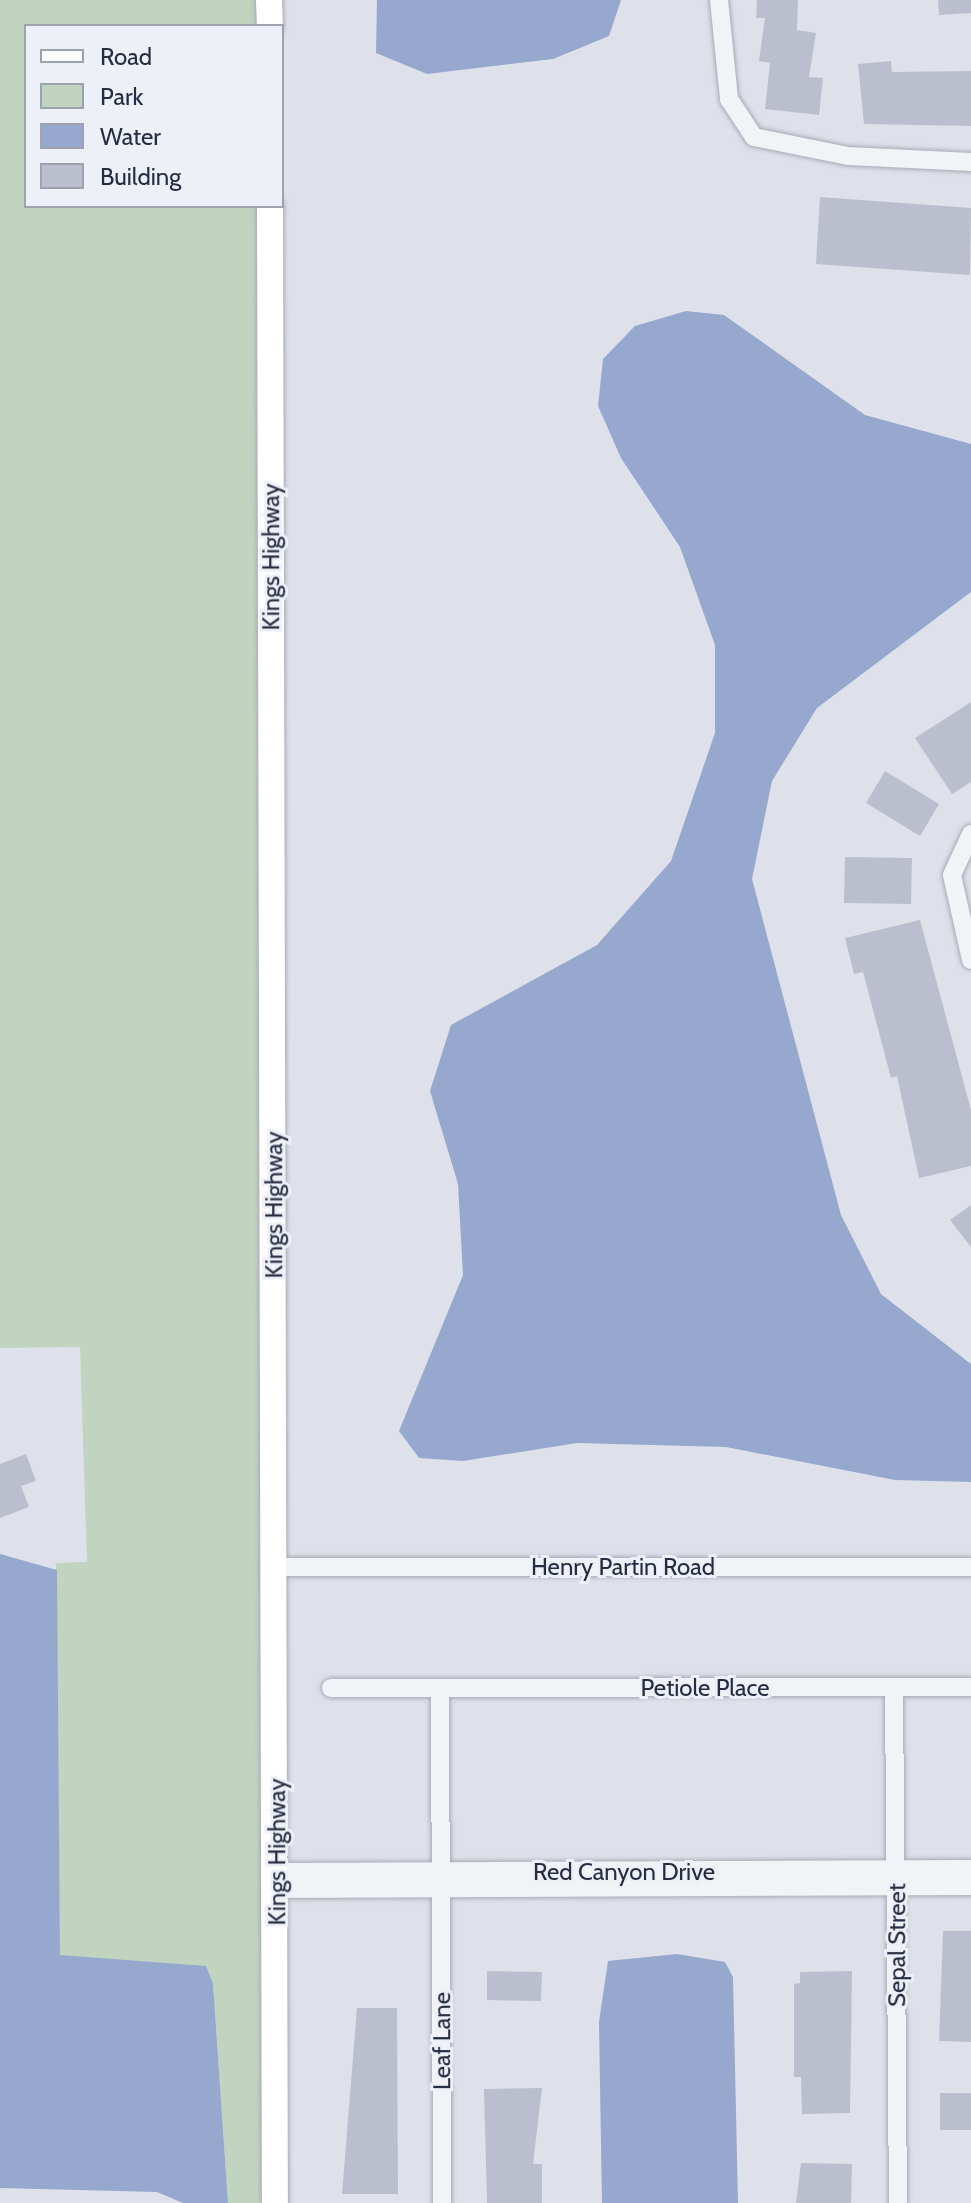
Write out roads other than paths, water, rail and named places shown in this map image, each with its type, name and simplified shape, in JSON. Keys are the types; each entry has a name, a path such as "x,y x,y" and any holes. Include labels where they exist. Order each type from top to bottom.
{"street":[{"path":"269,0 270,24"},
{"path":"719,0 729,99 754,137 848,156 971,162"},
{"name":"Kings Highway","path":"270,208 277,1881 275,2203"},
{"path":"971,834 952,875 971,960"},
{"name":"Henry Partin Road","path":"275,1567 971,1567"},
{"name":"Sepal Street","path":"894,1687 898,2203"},
{"name":"Petiole Place","path":"331,1688 971,1687"},
{"path":"440,1688 443,1880"},
{"name":"Red Canyon Drive","path":"897,1880 971,1869"},
{"name":"Leaf Lane","path":"442,2203 443,1880"},
{"name":"Red Canyon Drive","path":"277,1881 897,1880 971,1886"}],"water":[{"path":"377,0 621,0 609,36 553,59 427,74 376,53"},
{"path":"686,311 724,315 865,415 971,444 971,592 817,708 772,781 752,879 841,1215 881,1294 971,1364 971,1482 895,1480 726,1447 577,1443 463,1461 419,1458 399,1431 463,1275 458,1184 430,1091 451,1025 597,945 671,861 715,733 715,645 680,547 621,458 598,406 603,359 635,326"},
{"path":"0,1554 57,1570 60,1955 206,1966 213,1984 228,2203 183,2203 157,2192 0,2188"},
{"path":"677,1954 725,1962 733,1977 738,2203 602,2203 599,2022 608,1961"}]}
